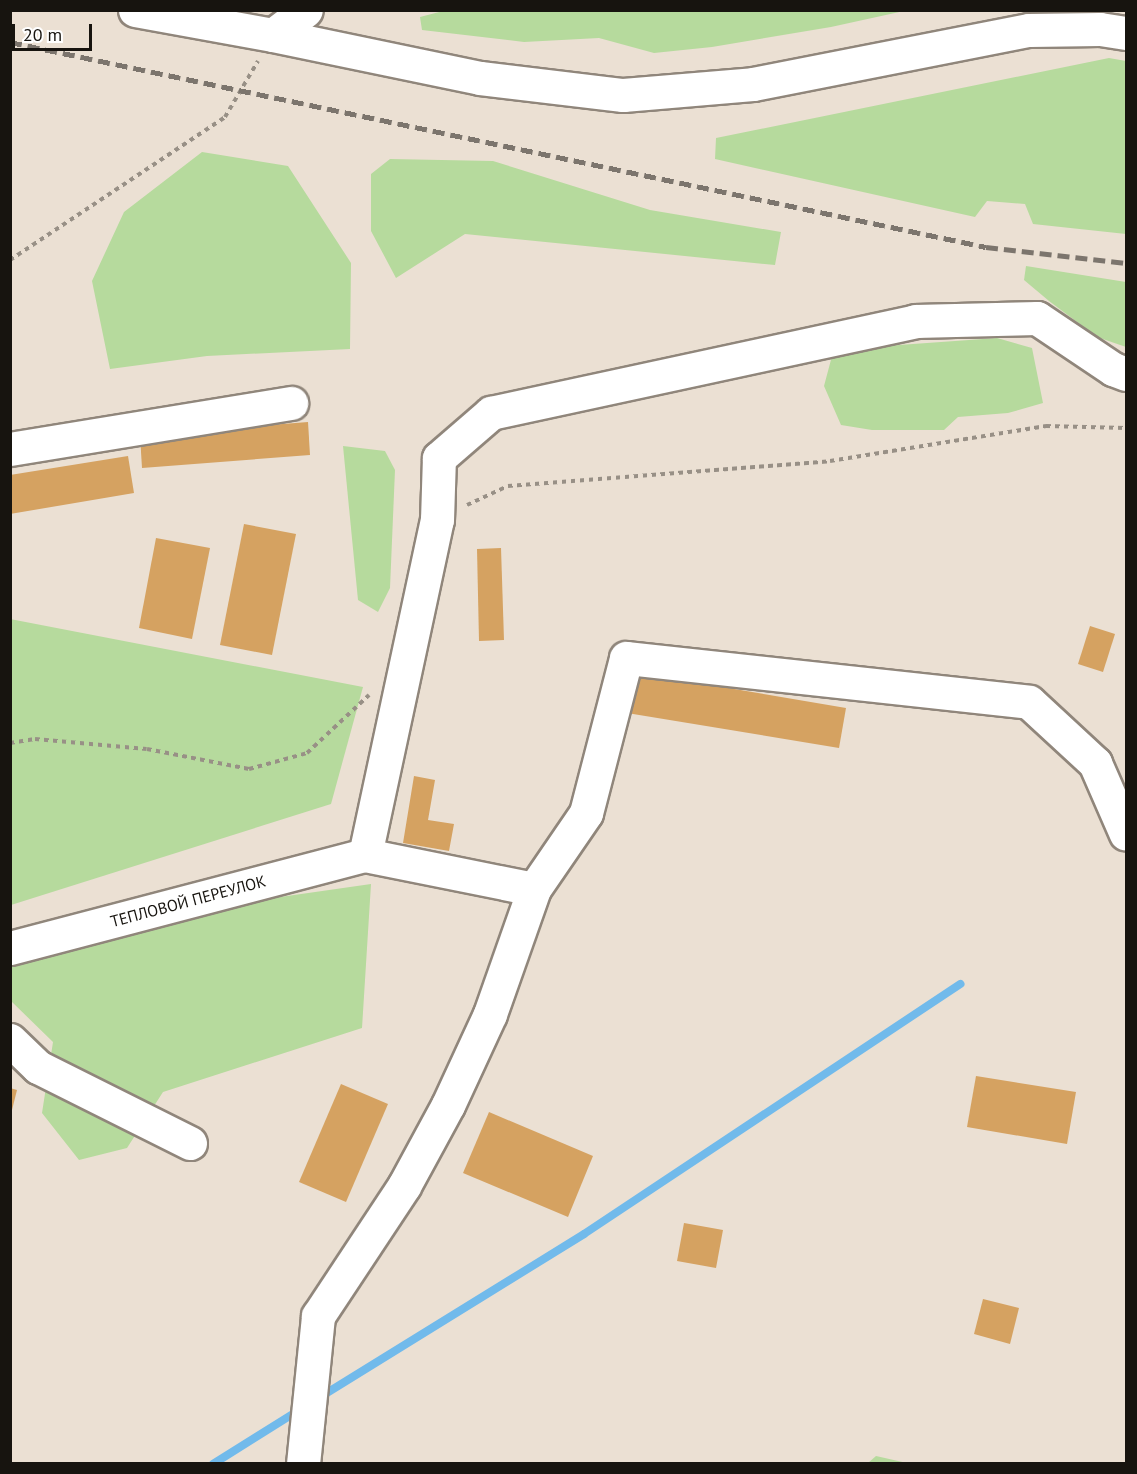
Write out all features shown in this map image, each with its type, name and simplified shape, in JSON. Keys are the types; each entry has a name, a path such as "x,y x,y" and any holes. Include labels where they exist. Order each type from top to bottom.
{"main road":[{"path":"135,10 273,35 480,78 623,95 753,84 1029,30 1100,29 1126,33"},
{"path":"273,35 306,10"},
{"path":"534,889 365,855 437,520 439,458 491,413 915,321 1038,318 1113,369 1126,374"},
{"path":"10,449 291,404"},
{"path":"303,1464 318,1316 404,1186 448,1105 490,1014 534,889 586,813 626,658 1029,702 1095,763 1126,834"},
{"name":"ТЕПЛОВОЙ ПЕРЕУЛОК","path":"10,948 365,855"},
{"path":"10,1040 38,1067 190,1143"}],"path":[{"path":"10,260 225,117 273,35"},
{"path":"437,520 508,486 830,461 1046,426 1126,428"},
{"path":"10,743 35,739 147,749 249,769 307,753 382,682 405,666"}],"green space":[{"path":"447,10 904,11 831,27 712,47 654,53 599,38 524,42 422,30 420,17"},
{"path":"1109,58 1126,61 1126,234 1033,224 1025,204 987,201 975,217 715,159 716,138"},
{"path":"202,152 288,166 351,263 350,349 207,356 110,369 92,281 124,212"},
{"path":"390,159 493,161 650,210 781,232 775,265 465,234 396,278 371,231 371,174"},
{"path":"1026,266 1126,282 1126,347 1097,337 1049,301 1024,280"},
{"path":"997,338 1032,348 1043,403 1008,413 958,417 944,430 872,430 841,425 824,386 832,356 871,347"},
{"path":"343,446 385,451 395,470 390,588 378,612 358,600"},
{"path":"10,619 363,687 331,804 11,905"},
{"path":"371,884 362,1028 163,1092 127,1148 79,1160 42,1113 53,1042 11,1001 10,967 182,911"},
{"path":"876,1456 907,1463 868,1463"}],"building":[{"path":"308,422 310,455 142,468 140,435"},
{"path":"128,456 134,493 10,514 10,475"},
{"path":"244,524 296,534 272,655 220,645"},
{"path":"156,538 210,548 192,639 139,628"},
{"path":"501,548 504,640 479,641 477,549"},
{"path":"1090,626 1115,634 1103,672 1078,664"},
{"path":"634,672 846,708 839,748 627,713"},
{"path":"414,776 435,780 428,820 454,824 449,851 403,843"},
{"path":"976,1076 1076,1092 1067,1144 967,1127"},
{"path":"341,1084 388,1104 346,1202 299,1182"},
{"path":"10,1088 17,1090 11,1114 10,1114"},
{"path":"489,1112 593,1156 568,1217 463,1173"},
{"path":"684,1223 723,1230 716,1268 677,1261"},
{"path":"983,1299 1019,1308 1010,1344 974,1334"}],"waterway":[{"path":"317,1399 584,1234 960,984"},
{"path":"213,1464 299,1410"}],"railway":[{"path":"10,42 986,247 1126,263"}]}
